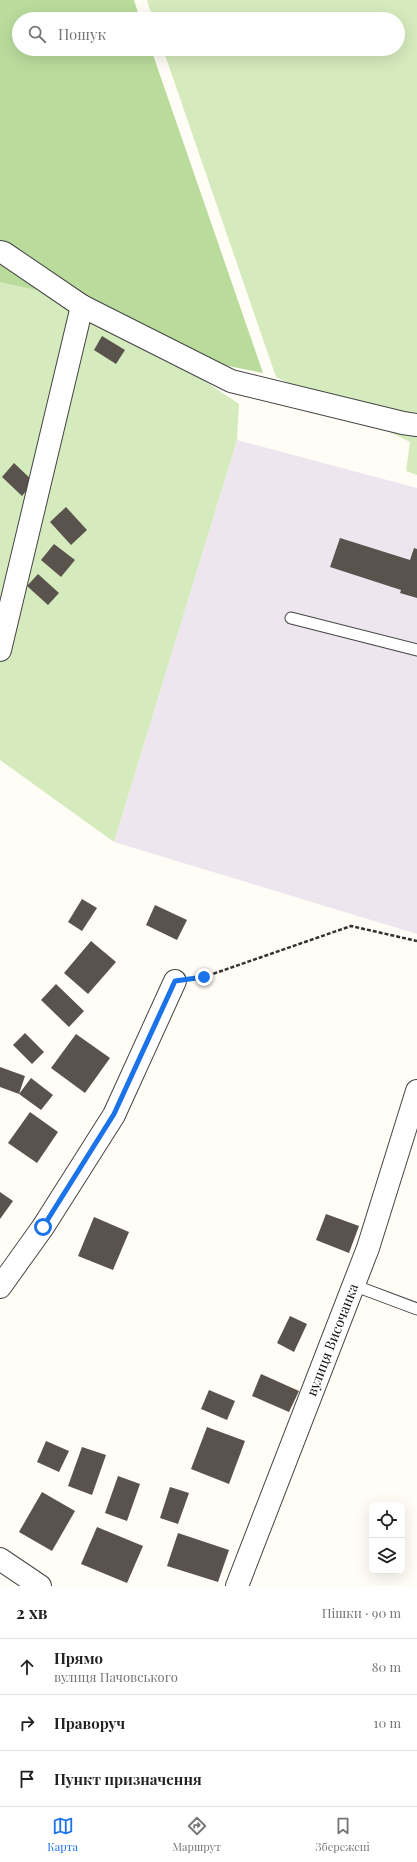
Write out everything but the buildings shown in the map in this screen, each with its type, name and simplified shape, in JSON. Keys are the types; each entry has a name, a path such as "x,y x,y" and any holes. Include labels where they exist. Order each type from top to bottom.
{"street":[{"path":"0,252 4,253 82,306 231,381 403,423 417,425"},
{"path":"0,650 82,306"},
{"path":"0,1287 43,1227 114,1114 175,981"},
{"name":"вулиця Височанка","path":"237,1586 368,1248 417,1091"},
{"path":"0,1560 40,1586"}],"lane":[{"path":"291,618 417,650"},
{"path":"353,1285 417,1309"}],"path":[{"path":"175,981 204,977 350,926 417,941"}],"shaded area":[{"path":"237,440 417,488 417,934 114,842"}],"green space":[{"path":"0,0 134,0 138,12 12,12 12,56 153,56 263,373 203,361 84,300 0,282"},
{"path":"147,0 417,0 417,475 406,471 410,442 276,377 165,56 405,56 405,12 151,12"},
{"path":"0,281 84,300 239,404 237,440 114,842 0,760"}],"route":[{"path":"43,1227 114,1114 175,981 204,977"}]}
